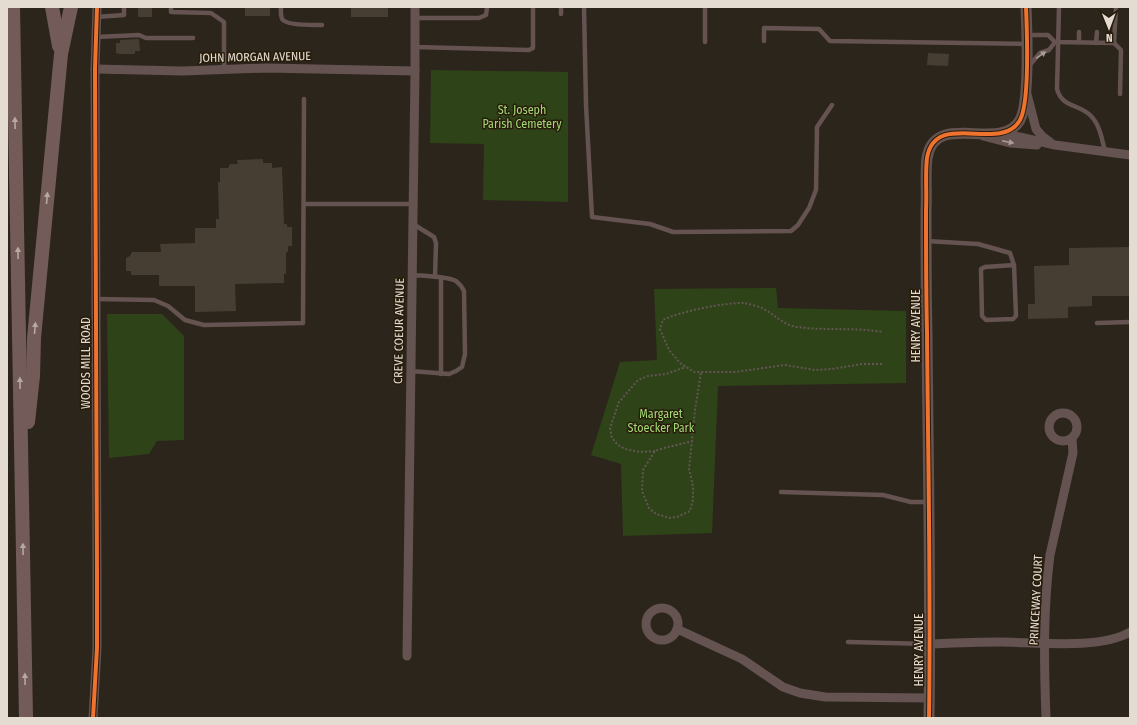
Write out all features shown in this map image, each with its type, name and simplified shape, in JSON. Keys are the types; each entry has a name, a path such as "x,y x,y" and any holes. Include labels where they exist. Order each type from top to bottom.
{"highway":[{"path":"52,7 61,54"},
{"path":"22,492 33,376 34,338 61,54 71,7"},
{"path":"13,9 26,718"}],"street":[{"name":"CREVE COEUR AVENUE","path":"407,656 414,204 415,7"},
{"path":"1003,133 1011,129 1019,121 1024,106 1026,90 1026,7"},
{"name":"WOODS MILL ROAD","path":"93,718 97,648 94,69 96,12"},
{"name":"JOHN MORGAN AVENUE","path":"94,69 183,70 266,68 415,70"},
{"path":"1026,90 1036,129 1042,136 1055,145"},
{"path":"971,133 1010,143 1026,145 1055,145"},
{"path":"1003,133 1055,145 1130,155"},
{"name":"HENRY AVENUE","path":"930,718 926,241 927,160 931,147 940,138 946,135 1003,133"},
{"name":"PRINCEWAY COURT","path":"1046,718 1046,599 1050,555 1073,453 1072,439"},
{"path":"677,629 742,659 783,687 792,691 812,696 825,697 930,698"},
{"path":"929,644 1104,642 1130,632"}],"lane":[{"path":"96,12 124,15 124,7"},
{"path":"171,7 171,12 210,13 224,22 224,69"},
{"path":"281,7 281,17 284,21 290,24 322,25"},
{"path":"415,47 529,50 533,48 534,42 534,7"},
{"path":"561,7 561,14"},
{"path":"584,7 586,105 592,217 650,224 673,232 791,231 798,225 809,208 816,190 818,127 832,105"},
{"path":"705,7 705,42"},
{"path":"1059,7 1056,42 1057,89 1059,95 1064,101 1092,116 1097,124 1105,151"},
{"path":"1116,7 1114,43 1120,50 1120,94"},
{"path":"415,18 479,18 486,14 487,8"},
{"path":"764,41 764,28 819,29 830,40 1027,40 1048,36 1056,42 1114,43"},
{"path":"1078,42 1079,32"},
{"path":"1096,43 1097,32"},
{"path":"96,37 139,35 146,38 193,38"},
{"path":"1026,69 1040,54 1049,50 1056,42"},
{"path":"96,299 154,300 168,306 185,320 204,325 303,323 304,99"},
{"path":"304,204 414,204"},
{"path":"413,224 434,237 436,243 435,277"},
{"path":"926,241 978,244 1010,253 1014,265 1016,316 1013,319 986,320 982,316 981,269 985,267 1014,265"},
{"path":"411,371 449,374 462,367 465,354 464,291 460,284 455,281 441,278 412,275"},
{"path":"441,278 441,374"},
{"path":"1097,323 1130,322"},
{"path":"781,492 883,495 910,502 928,502"},
{"path":"848,642 929,644"}],"path":[{"path":"882,364 862,364 815,370 785,365 735,372 694,372 680,363 669,350 660,329 663,320 670,316 694,310 744,303 761,308 782,321 795,326 818,329 868,330 883,332"},
{"path":"686,367 666,374 648,376 638,380 619,402 610,428 612,438 618,445 625,449 640,452 655,451 693,441"},
{"path":"655,451 643,470 642,491 645,500 649,508 656,514 670,518 677,517 690,511 693,500 693,486 689,469 695,410 701,372"}],"green space":[{"name":"St. Joseph Parish Cemetery","path":"431,70 568,72 568,202 483,200 484,144 430,143"},
{"name":"Margaret Stoecker Park","path":"776,288 778,308 906,311 906,383 718,386 712,533 623,536 621,464 591,455 620,362 657,360 654,289"},
{"path":"107,314 162,314 184,336 184,440 157,441 149,454 109,458"}],"building":[{"path":"138,7 152,7 152,17 138,17"},
{"path":"245,7 270,7 270,16 245,16"},
{"path":"351,7 388,7 388,17 351,17"},
{"path":"139,39 140,51 135,51 135,54 116,53 116,43 120,43 120,40"},
{"path":"928,53 949,54 948,66 927,65"},
{"path":"263,159 263,163 272,163 272,168 282,167 284,224 287,224 287,227 292,227 292,246 288,246 288,252 286,252 286,274 284,274 284,283 235,284 236,311 195,312 195,286 159,286 159,275 131,275 131,271 126,271 126,258 130,256 132,252 161,252 160,244 195,243 195,228 216,228 216,219 219,219 218,182 220,182 220,168 228,168 230,164 238,164 237,160"},
{"path":"1130,247 1130,296 1092,296 1092,306 1068,307 1068,318 1028,319 1028,304 1035,304 1034,266 1069,265 1069,248"}],"cycle path":[{"path":"93,718 97,648 95,69 97,7"},
{"path":"929,718 930,573 926,255 927,158 933,144 942,136 955,133 999,133 1011,129 1020,120 1023,111 1027,83 1026,7"}]}
